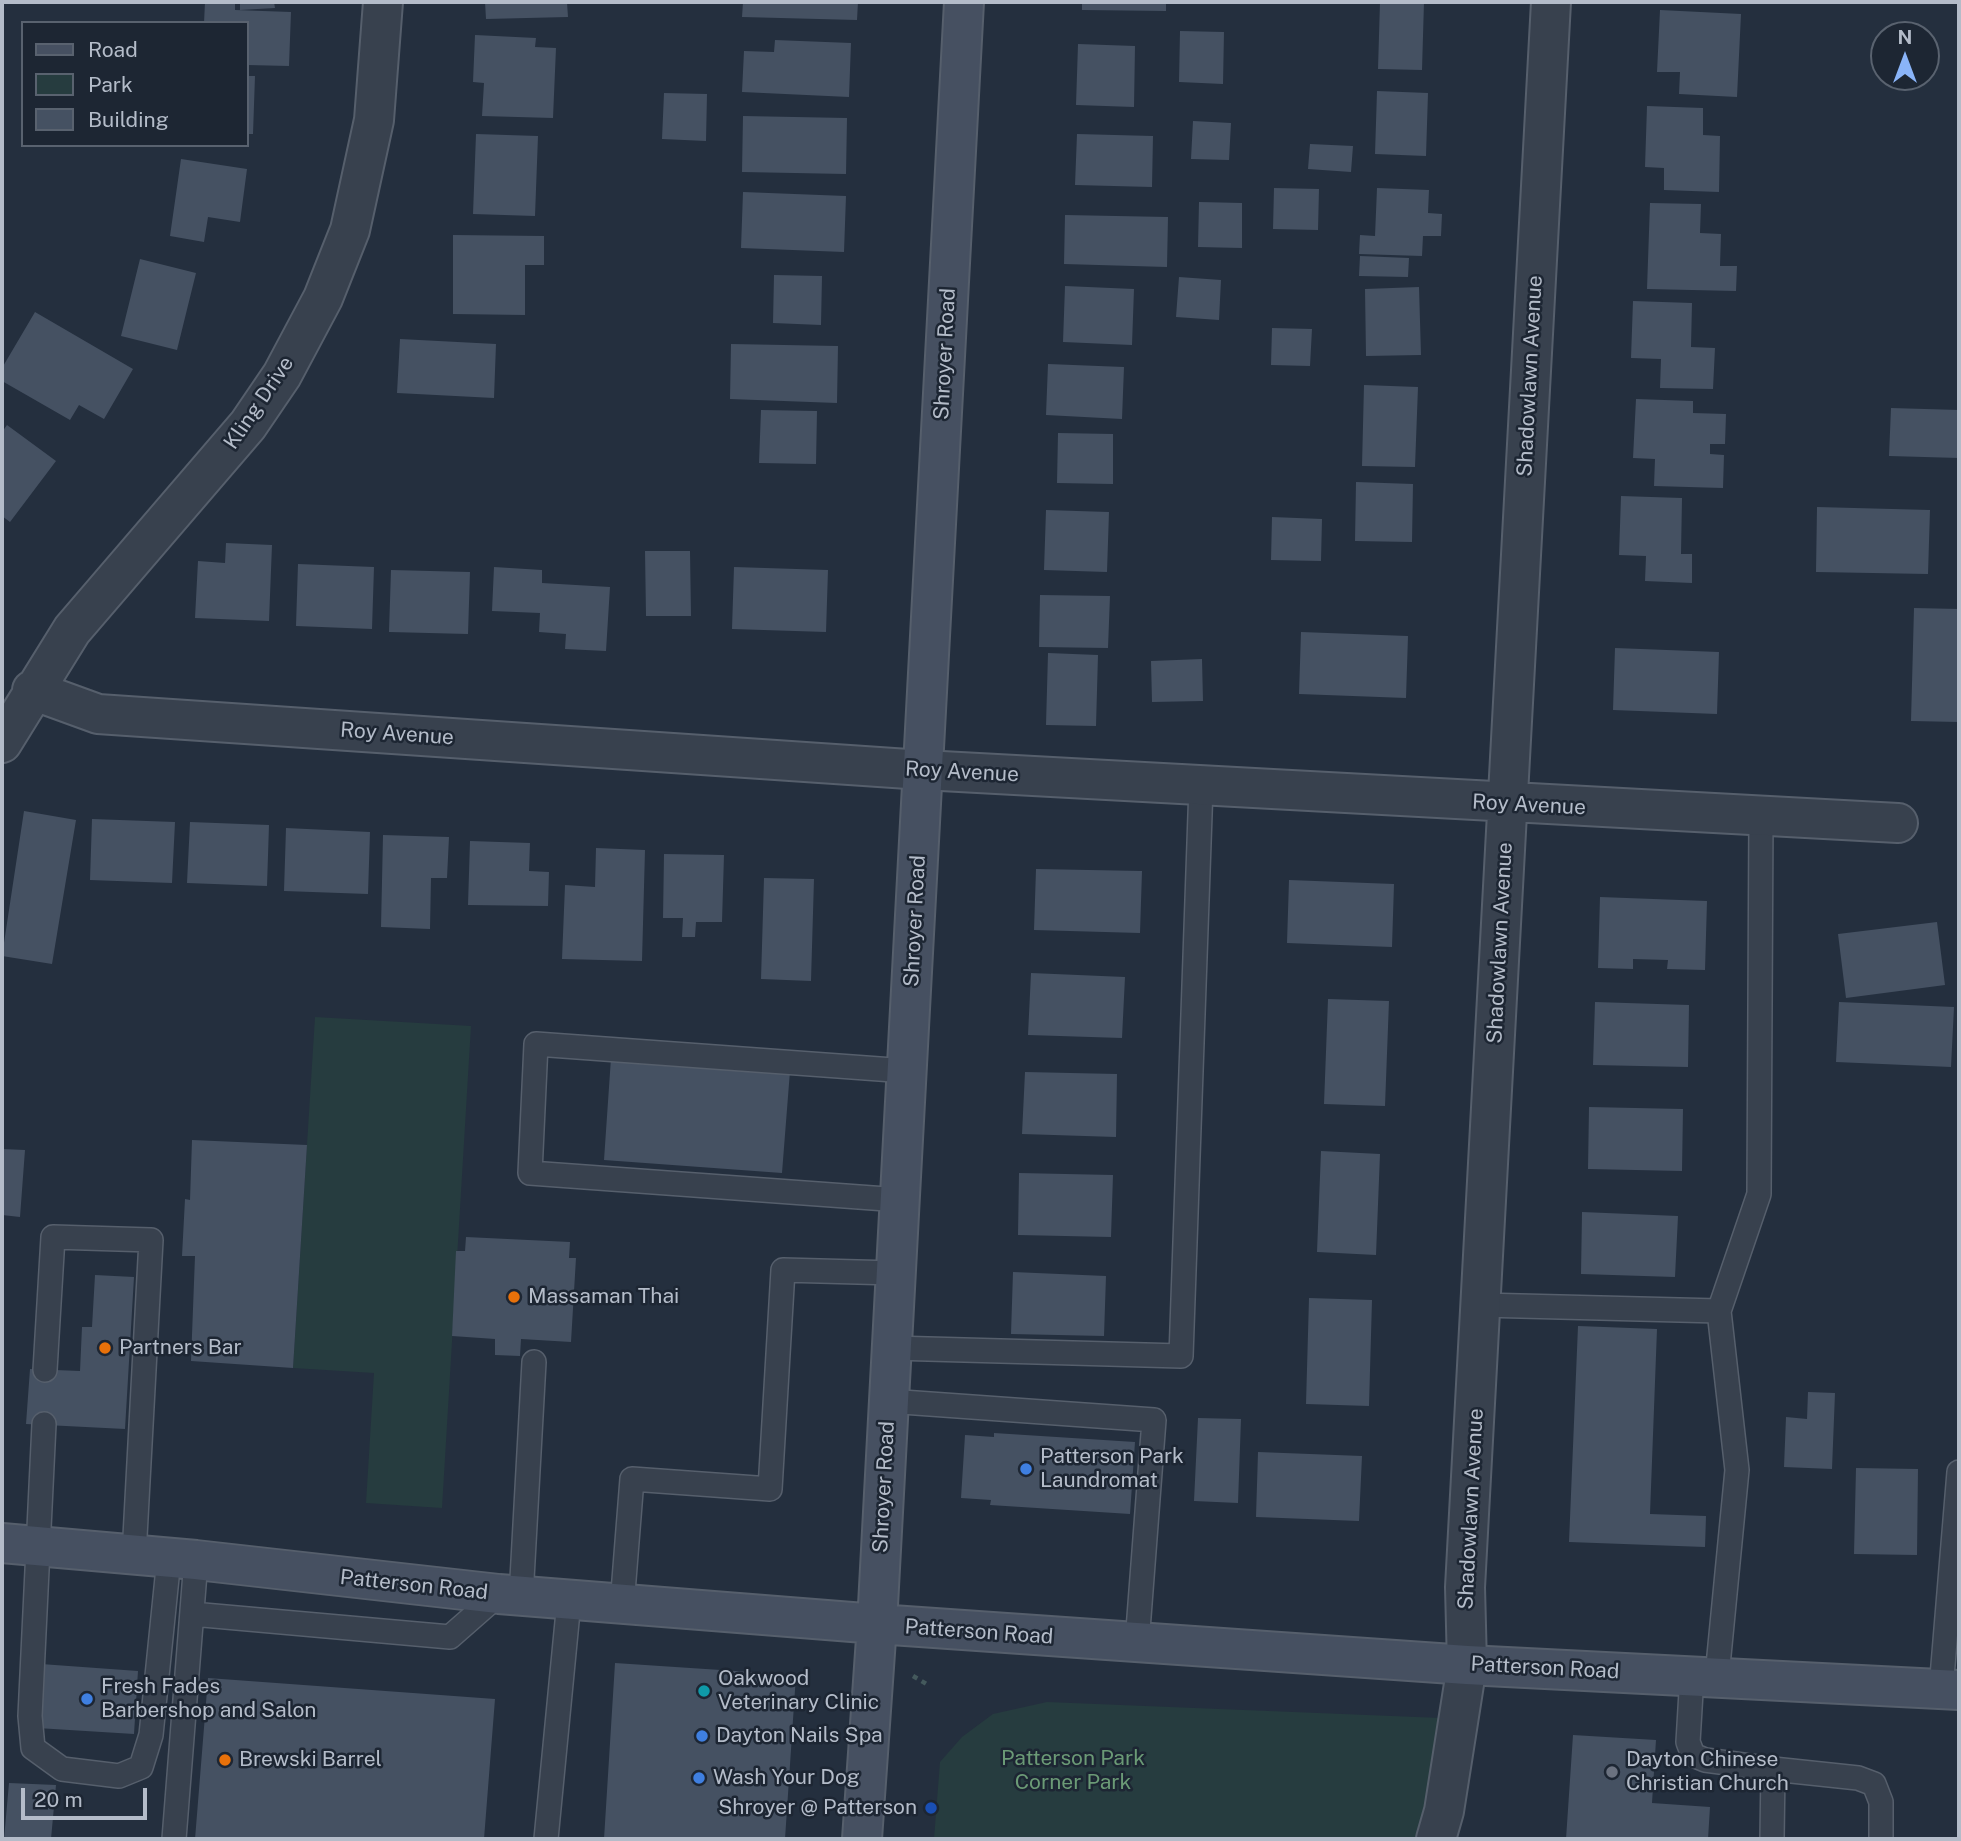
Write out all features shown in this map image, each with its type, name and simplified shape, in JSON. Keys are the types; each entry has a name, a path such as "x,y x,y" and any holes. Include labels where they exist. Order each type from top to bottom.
{"main road":[{"name":"Shroyer Road","path":"862,1839 877,1624 964,2"},
{"name":"Patterson Road","path":"2,1542 569,1601 1466,1665 1705,1675 1950,1690"}],"street":[{"name":"Kling Drive","path":"2,743 32,690 72,630 248,425 282,375 323,298 350,230 374,120 383,2"},
{"name":"Shadowlawn Avenue","path":"1436,1839 1444,1811 1466,1665 1465,1587 1550,2"},
{"name":"Roy Avenue","path":"32,690 97,714 923,770 1508,804 1898,823"}],"lane":[{"path":"892,1348 1181,1356 1201,786"},
{"path":"1761,816 1759,1194 1719,1311 1737,1470 1705,1675 1688,1742 1693,1755 1705,1760 1858,1778 1874,1784 1881,1802 1881,1839"},
{"path":"900,1200 530,1173 536,1044 907,1071"},
{"path":"44,1424 30,1716 33,1748 62,1769 118,1776 141,1767 151,1735 166,1558 151,1240 53,1237 45,1370"},
{"path":"622,1605 632,1479 770,1489 783,1269 895,1273"},
{"path":"1480,1305 1719,1311"},
{"path":"192,1614 450,1637 510,1595 534,1362"},
{"path":"888,1401 1154,1420 1137,1643"},
{"path":"1950,1690 1959,1472"},
{"path":"166,1558 192,1614 174,1839"},
{"path":"546,1839 569,1601"},
{"path":"1772,1839 1773,1769"}],"path":[{"path":"912,1675 930,1686"}],"green space":[{"path":"315,1017 471,1026 442,1508 366,1503 374,1373 293,1368"},
{"name":"Patterson Park Corner Park","path":"1047,1702 1441,1718 1428,1807 1418,1839 934,1839 940,1762 962,1737 993,1714"}],"building":[{"path":"205,2 235,2 235,10 291,12 289,66 248,65 248,21 204,21"},
{"path":"240,2 274,2 275,8 240,10"},
{"path":"485,2 567,2 568,17 486,19"},
{"path":"743,2 858,2 857,20 742,17"},
{"path":"1082,2 1166,2 1166,11 1082,10"},
{"path":"1380,2 1424,2 1422,70 1378,69"},
{"path":"1660,10 1741,14 1737,97 1679,94 1680,72 1657,72"},
{"path":"1180,31 1224,32 1223,84 1179,82"},
{"path":"475,35 536,38 535,47 556,48 553,118 482,116 484,83 473,82"},
{"path":"775,40 851,43 849,97 742,92 744,51 774,52"},
{"path":"1078,44 1135,46 1134,107 1076,105"},
{"path":"248,76 255,76 253,134 248,134"},
{"path":"1377,91 1428,93 1426,156 1375,154"},
{"path":"664,93 707,94 706,141 662,139"},
{"path":"1647,106 1703,108 1703,135 1720,136 1719,192 1664,190 1664,168 1645,167"},
{"path":"743,116 847,118 846,174 742,172"},
{"path":"1193,121 1231,123 1229,160 1191,159"},
{"path":"476,134 538,136 535,216 473,214"},
{"path":"1077,134 1153,136 1152,187 1075,185"},
{"path":"1310,144 1353,146 1351,172 1308,169"},
{"path":"181,159 247,169 240,222 208,217 204,242 170,236"},
{"path":"1274,188 1319,189 1318,230 1273,229"},
{"path":"1377,188 1429,190 1428,213 1442,214 1441,236 1423,236 1422,256 1359,254 1360,235 1375,236"},
{"path":"743,192 846,196 844,252 741,248"},
{"path":"1199,202 1242,203 1242,248 1198,247"},
{"path":"1650,203 1701,204 1700,233 1721,234 1720,266 1737,266 1736,291 1647,289"},
{"path":"1065,215 1168,217 1167,267 1064,264"},
{"path":"453,235 544,236 544,265 525,265 525,315 453,314"},
{"path":"1360,256 1409,258 1408,277 1359,276"},
{"path":"140,259 196,273 177,350 121,336"},
{"path":"774,275 822,276 821,325 773,323"},
{"path":"1179,277 1221,280 1219,320 1176,317"},
{"path":"1065,286 1134,289 1132,345 1063,342"},
{"path":"1419,287 1421,355 1366,356 1365,289"},
{"path":"1633,301 1692,303 1691,347 1715,348 1713,389 1660,388 1661,359 1631,358"},
{"path":"35,312 133,369 104,419 79,405 70,420 2,381 2,368"},
{"path":"1272,328 1312,329 1310,366 1271,365"},
{"path":"400,339 496,344 494,398 397,393"},
{"path":"731,344 838,346 837,403 730,399"},
{"path":"1048,364 1124,367 1122,419 1046,415"},
{"path":"1364,385 1418,387 1415,467 1362,466"},
{"path":"1636,399 1693,401 1693,413 1726,414 1725,444 1710,444 1710,454 1724,455 1723,488 1654,486 1655,459 1633,458"},
{"path":"1891,408 1959,410 1959,458 1889,456"},
{"path":"761,410 817,411 816,464 759,463"},
{"path":"7,425 56,461 10,522 2,516 2,432"},
{"path":"1058,433 1113,434 1113,484 1057,483"},
{"path":"1356,482 1413,484 1412,542 1355,541"},
{"path":"1621,496 1682,498 1681,554 1692,554 1692,583 1645,581 1646,556 1619,555"},
{"path":"1817,507 1930,510 1928,574 1816,572"},
{"path":"1046,510 1109,512 1107,572 1044,570"},
{"path":"1272,517 1322,519 1321,561 1271,560"},
{"path":"226,543 272,545 269,621 195,618 198,561 225,563"},
{"path":"645,551 690,551 691,616 646,616"},
{"path":"298,564 374,567 372,629 296,626"},
{"path":"494,567 542,570 542,583 610,587 606,651 565,649 566,634 539,632 540,613 492,611"},
{"path":"734,567 828,570 826,632 732,629"},
{"path":"391,570 470,572 468,634 389,632"},
{"path":"1040,595 1110,596 1108,648 1039,647"},
{"path":"1914,608 1959,609 1959,722 1911,721"},
{"path":"1301,632 1408,636 1406,698 1299,694"},
{"path":"1615,648 1719,652 1717,714 1613,710"},
{"path":"1048,653 1098,655 1096,726 1046,725"},
{"path":"1202,659 1203,701 1152,702 1151,661"},
{"path":"24,811 76,820 52,964 2,956"},
{"path":"92,819 175,822 172,883 90,880"},
{"path":"190,822 269,825 267,886 187,883"},
{"path":"286,828 370,832 368,894 284,891"},
{"path":"383,835 449,837 447,878 431,878 430,929 381,927"},
{"path":"470,841 530,843 529,871 549,872 548,906 468,905"},
{"path":"596,848 645,850 642,961 562,959 565,885 595,887"},
{"path":"664,854 724,855 722,922 696,922 695,937 682,937 683,918 663,918"},
{"path":"1036,869 1142,871 1140,933 1034,930"},
{"path":"764,878 814,879 811,981 761,979"},
{"path":"1289,880 1394,884 1392,947 1287,943"},
{"path":"1600,897 1707,901 1705,970 1667,969 1668,960 1633,959 1633,969 1598,968"},
{"path":"1937,922 1945,985 1846,998 1838,934"},
{"path":"1031,973 1125,977 1122,1038 1028,1035"},
{"path":"1328,999 1389,1001 1385,1106 1324,1104"},
{"path":"1595,1002 1689,1005 1688,1067 1593,1065"},
{"path":"1839,1002 1954,1007 1951,1067 1836,1062"},
{"path":"611,1058 790,1071 782,1173 604,1160"},
{"path":"1025,1072 1117,1074 1116,1137 1022,1134"},
{"path":"1589,1107 1683,1109 1682,1171 1588,1169"},
{"path":"192,1140 307,1145 293,1368 191,1361 195,1256 182,1256 185,1199 190,1200"},
{"path":"2,1149 25,1150 20,1217 2,1215"},
{"path":"1321,1151 1380,1154 1376,1255 1317,1252"},
{"path":"1019,1173 1113,1175 1111,1237 1018,1235"},
{"path":"1582,1212 1678,1216 1675,1277 1581,1274"},
{"name":"Massaman Thai","path":"466,1237 570,1242 569,1258 576,1258 571,1342 521,1339 520,1356 495,1355 495,1339 452,1336 456,1251 465,1251"},
{"path":"1013,1272 1106,1276 1104,1336 1011,1334"},
{"name":"Partners Bar","path":"95,1275 134,1277 125,1429 26,1424 30,1369 80,1371 82,1327 92,1327"},
{"path":"1309,1298 1372,1300 1369,1406 1306,1404"},
{"path":"1578,1326 1657,1329 1650,1514 1706,1516 1705,1547 1569,1542"},
{"path":"1808,1392 1835,1393 1832,1469 1784,1467 1786,1417 1807,1419"},
{"path":"1198,1418 1241,1419 1238,1503 1194,1501"},
{"name":"Patterson Park Laundromat","path":"994,1433 1135,1442 1130,1514 990,1505 991,1500 961,1498 965,1435 994,1437"},
{"path":"1258,1452 1362,1456 1359,1521 1256,1517"},
{"path":"1856,1468 1918,1469 1917,1555 1854,1554"},
{"path":"615,1663 796,1675 785,1839 604,1839"},
{"name":"Fresh Fades Barbershop and Salon","path":"41,1664 138,1671 134,1734 37,1728"},
{"path":"208,1678 495,1699 484,1839 195,1839"},
{"name":"Dayton Chinese Christian Church","path":"1573,1735 1656,1740 1652,1803 1710,1807 1708,1839 1566,1839"},
{"path":"9,1783 56,1785 51,1839 4,1839"}],"place":[{"name":"Massaman Thai","path":"514,1297"},
{"name":"Partners Bar","path":"105,1348"},
{"name":"Patterson Park Laundromat","path":"1026,1469"},
{"name":"Oakwood Veterinary Clinic","path":"704,1691"},
{"name":"Fresh Fades Barbershop and Salon","path":"87,1699"},
{"name":"Dayton Nails Spa","path":"702,1736"},
{"name":"Brewski Barrel","path":"225,1760"},
{"name":"Dayton Chinese Christian Church","path":"1612,1772"},
{"name":"Wash Your Dog","path":"699,1778"},
{"name":"Shroyer @ Patterson","path":"931,1808"}]}
